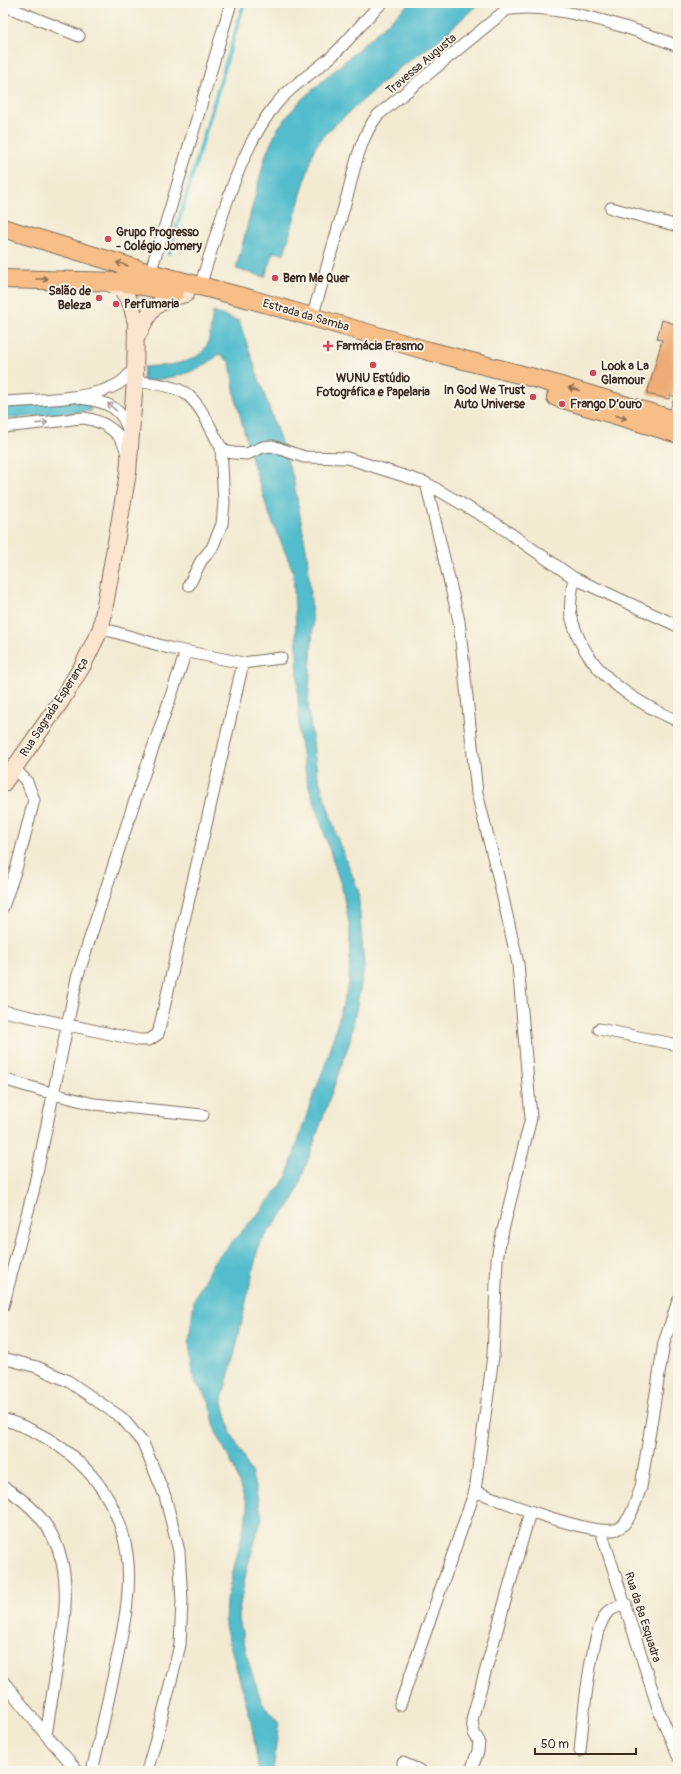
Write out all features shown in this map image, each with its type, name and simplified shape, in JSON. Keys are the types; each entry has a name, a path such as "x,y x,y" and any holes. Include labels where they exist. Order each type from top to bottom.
{"main road":[{"name":"Estrada da Samba","path":"3,228 150,273 202,293"},
{"name":"Estrada da Samba","path":"3,280 106,282 202,293 249,305 532,390 677,419"},
{"name":"Estrada da Samba","path":"249,305 312,317 425,350 534,378 677,419"}],"street":[{"path":"150,273 176,191 200,103 231,3"},
{"path":"136,340 145,319 154,306 170,298 202,293 250,143 277,103 298,81 333,55 382,3"},
{"name":"Travessa Augusta","path":"312,317 354,170 371,124 378,115 506,10 515,4 527,3 588,13 613,20 678,46"},
{"path":"3,5 79,36"},
{"path":"611,208 678,226"},
{"name":"Rua Sagrada Esperança","path":"3,784 15,769 83,666 101,628 128,473 136,340 136,323 131,304 121,288 106,282"},
{"path":"3,402 74,397 105,390 117,385 135,374 186,392 195,402 221,447 227,452 256,451 272,446 304,457 347,458 426,483 498,525 574,578 678,626"},
{"path":"74,397 106,402 110,405 122,417 128,428 130,440"},
{"path":"3,427 83,418 102,423 112,429 121,439 126,450 128,473"},
{"path":"189,585 201,561 212,548 222,524 224,503 221,447"},
{"path":"400,1705 475,1491 493,1356 497,1260 500,1242 528,1136 531,1118 518,964 477,793 459,621 426,483"},
{"path":"574,578 571,595 571,614 584,651 617,687 635,701 678,721"},
{"path":"101,628 186,652 244,663 281,658"},
{"path":"3,1306 34,1188 77,978 132,809 186,652"},
{"path":"3,1011 139,1040 149,1040 158,1034 244,663"},
{"path":"3,907 17,866 34,800 27,782 15,769"},
{"path":"599,1029 678,1045"},
{"path":"3,1079 94,1104 203,1115"},
{"path":"475,1491 530,1512 601,1531 616,1530 625,1523 634,1507 641,1487 664,1343 678,1301"},
{"path":"3,1358 38,1367 68,1381 122,1418 143,1443 165,1496 179,1551 182,1601 180,1645 147,1771"},
{"path":"3,1419 49,1439 77,1459 102,1488 119,1521 127,1554 129,1589 124,1625 92,1771"},
{"path":"3,1487 15,1494 33,1509 45,1524 57,1544 64,1566 66,1589 64,1626 46,1735"},
{"path":"471,1771 478,1751 479,1741 474,1733 472,1721 474,1712 530,1512"},
{"name":"Rua da 8ª Esquadra","path":"601,1531 673,1736 678,1756"},
{"path":"580,1751 591,1661 601,1624 608,1612 626,1604"},
{"path":"3,1681 46,1735 78,1771"},
{"path":"403,1763 421,1771"}],"water":[{"path":"410,3 479,3 439,40 398,69 327,132 314,149 284,254 273,252 265,277 236,269 266,154 278,128 299,102"},
{"path":"213,312 239,321 293,477 307,554 313,625 308,706 317,773 339,843 358,889 364,968 350,1041 294,1199 259,1244 235,1352 222,1399 231,1433 252,1474 262,1517 247,1568 238,1615 249,1664 262,1703 279,1721 273,1771 259,1771 251,1721 225,1626 226,1601 248,1510 234,1468 216,1432 209,1400 194,1381 189,1343 194,1300 214,1261 258,1214 286,1179 309,1108 329,1054 349,982 350,928 342,888 307,780 299,737 293,571 268,511 251,457 235,396 230,362 219,354 202,367 193,371 143,382 144,367 180,363 197,356 203,351 208,343"},
{"path":"90,399 91,411 3,419 3,407"}],"building":[{"path":"662,320 678,325 678,388 676,397 670,395 669,399 647,394 662,340 657,339"}],"waterway":[{"path":"169,253 244,3"}],"place":[{"name":"Grupo Progresso - Colégio Jomery","path":"108,239"},
{"name":"Bem Me Quer","path":"275,278"},
{"name":"Salão de Beleza","path":"99,298"},
{"name":"Perfumaria","path":"116,304"},
{"name":"Farmácia Erasmo","path":"328,346"},
{"name":"WUNU Estúdio Fotográfica e Papelaria","path":"373,365"},
{"name":"Look a La Glamour","path":"593,373"},
{"name":"In God We Trust Auto Universe","path":"533,397"},
{"name":"Frango D’ouro","path":"562,404"}]}
